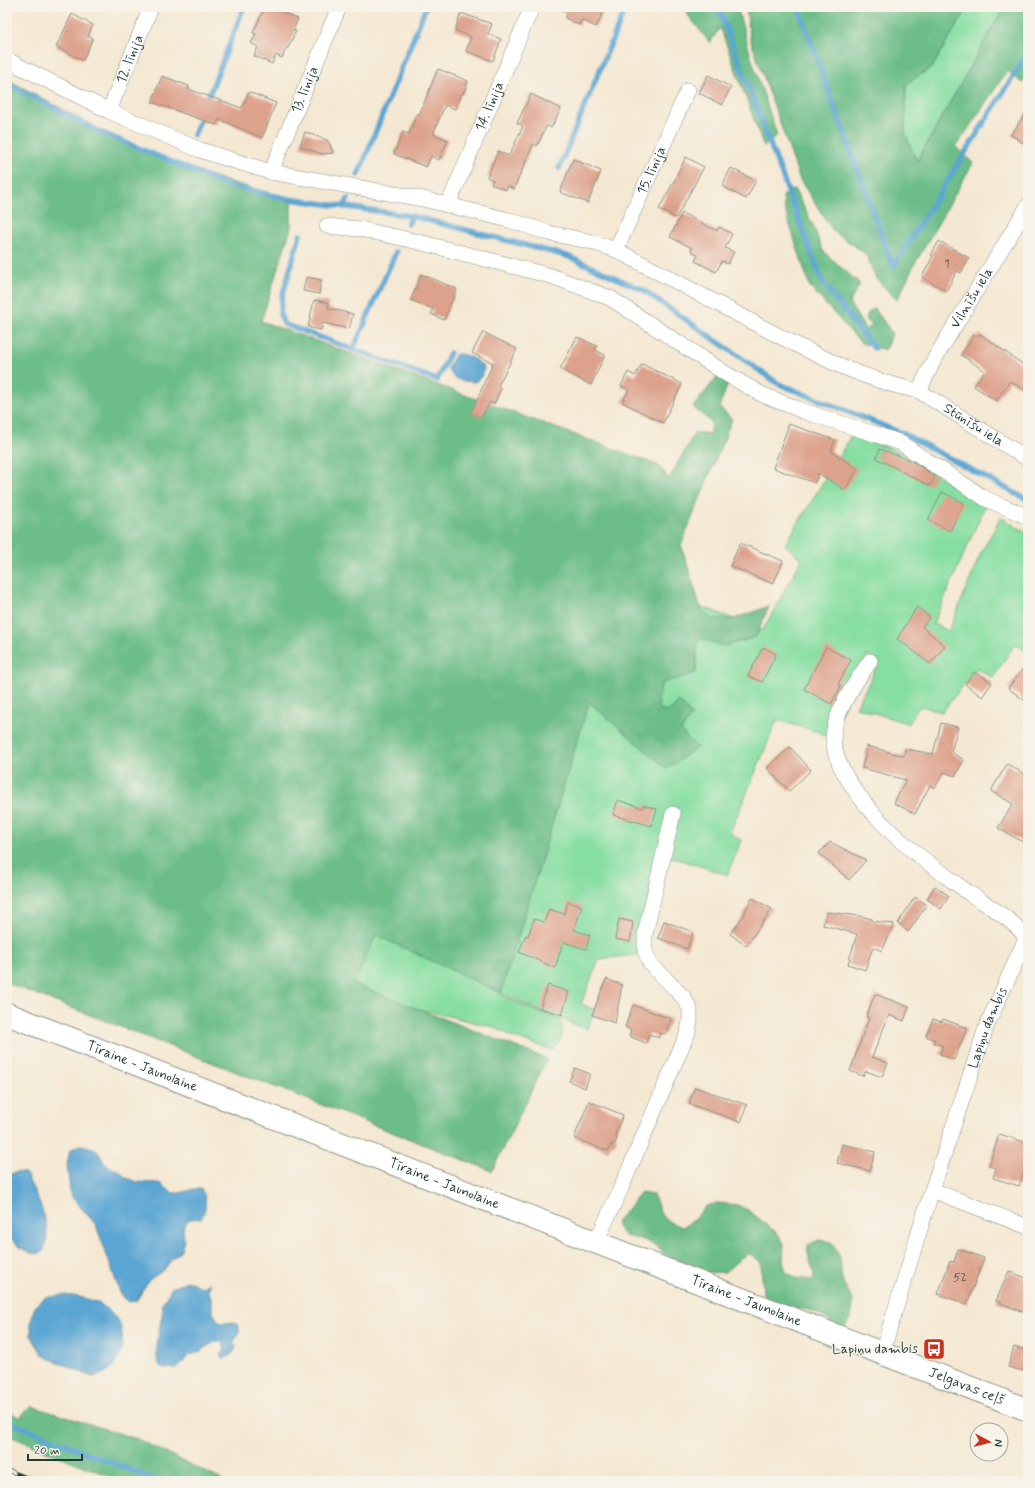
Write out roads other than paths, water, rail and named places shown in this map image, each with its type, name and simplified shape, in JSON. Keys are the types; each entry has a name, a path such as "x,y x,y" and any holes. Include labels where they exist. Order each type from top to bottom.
{"main road":[{"name":"Tīraine - Jaunolaine","path":"7,1014 882,1353"},
{"name":"Jelgavas ceļš","path":"882,1353 1028,1410"}],"street":[{"name":"12. līnija","path":"109,111 151,7"},
{"name":"13. līnija","path":"271,172 339,7"},
{"name":"14. līnija","path":"448,205 532,7"},
{"path":"7,60 109,111 200,150 271,172 424,199 509,220 549,233 592,242 616,250 811,353 872,378 901,388 919,391"},
{"name":"15. līnija","path":"616,250 688,90"},
{"name":"Vilnīšu iela","path":"919,391 935,358 1028,206"},
{"path":"327,226 360,229 426,244 551,276 610,298 728,375 761,394 804,411 899,442 986,499 1028,518"},
{"name":"Stūnīšu iela","path":"919,391 1028,459"},
{"path":"870,661 848,695 833,731 836,753 841,767 850,783 870,809 901,841 968,892 1018,926 1027,935"},
{"path":"596,1242 622,1186 688,1032 690,1021 690,1009 684,998 650,963 645,951 645,934 673,814"},
{"name":"Lapiņu dambis","path":"882,1353 932,1190 987,1025 1027,935"},
{"path":"932,1190 1028,1227"}],"water":[{"path":"456,354 468,356 478,362 484,368 482,376 475,382 458,380 452,376 448,368"},
{"path":"79,1145 95,1150 100,1154 108,1167 121,1172 124,1177 137,1182 159,1183 173,1193 180,1193 194,1189 201,1189 203,1192 205,1208 203,1215 201,1218 190,1219 187,1221 183,1228 184,1240 181,1251 171,1260 166,1268 148,1281 137,1300 129,1302 121,1295 96,1225 72,1197 67,1164 70,1150"},
{"path":"17,1172 25,1173 27,1176 43,1211 47,1230 47,1240 41,1253 37,1254 26,1251 16,1244 10,1236 6,1213 7,1175"},
{"path":"185,1281 194,1283 201,1288 210,1283 209,1292 212,1299 212,1311 219,1322 232,1322 239,1326 239,1333 233,1343 236,1346 235,1351 224,1359 220,1354 225,1349 222,1342 217,1342 189,1355 177,1368 164,1368 160,1366 157,1355 163,1310 162,1304 173,1286 183,1284"},
{"path":"63,1295 92,1300 107,1309 119,1323 123,1341 122,1350 115,1364 101,1375 92,1377 46,1357 43,1355 31,1336 31,1321 36,1306 44,1298"}],"waterway":[{"path":"206,103 244,7"},
{"path":"358,175 426,7"},
{"path":"559,168 626,7"},
{"path":"718,7 823,283 874,348"},
{"path":"798,7 893,267"},
{"path":"893,267 1028,53"},
{"path":"7,83 100,132 227,185 289,199 412,216 567,256 643,290 779,384 904,434 1028,500"},
{"path":"194,135 203,113"},
{"path":"344,207 348,199"},
{"path":"408,224 412,216"},
{"path":"300,235 282,297 280,314 284,324 437,380 450,353"},
{"path":"353,350 396,252"},
{"path":"7,1421 158,1481"}],"railway":[{"path":"7,1470 35,1481"}],"place":[{"name":"Lapiņu dambis","path":"934,1349"}]}
